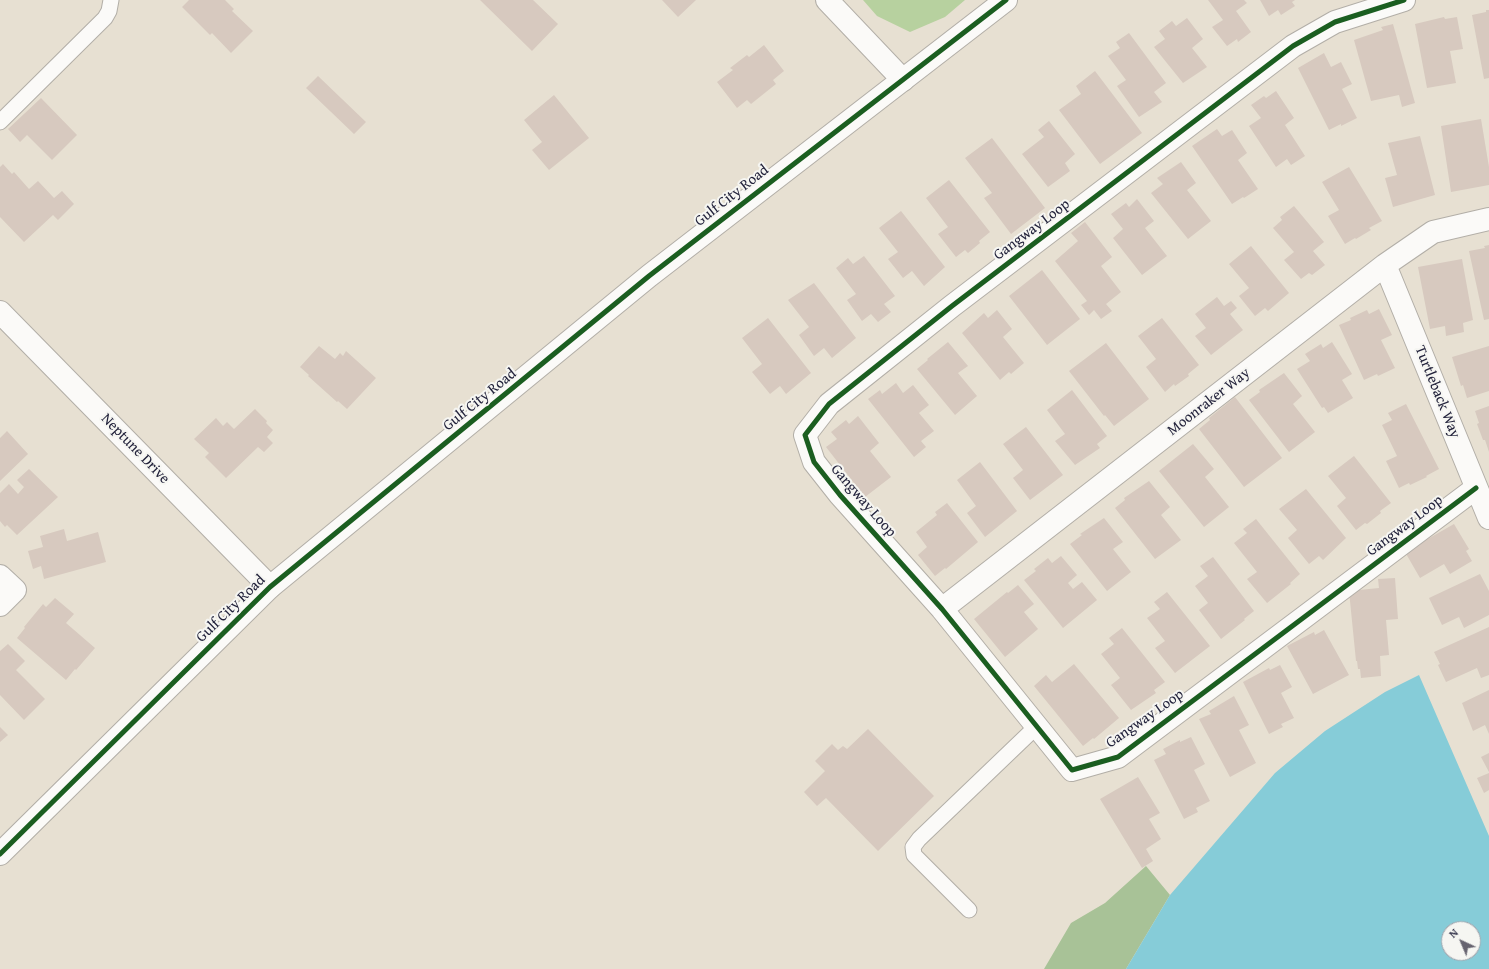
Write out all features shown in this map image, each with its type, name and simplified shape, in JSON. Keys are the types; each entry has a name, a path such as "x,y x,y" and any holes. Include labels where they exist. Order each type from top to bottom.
{"street":[{"path":"827,0 903,80"},
{"name":"Gulf City Road","path":"0,854 270,587 649,276 1006,0"},
{"name":"Gangway Loop","path":"1404,0 1335,22 1293,46 952,306 829,404 805,435 814,462 840,495 942,609 1072,770 1118,757 1476,488"},
{"name":"Moonraker Way","path":"942,609 1385,265 1433,232 1489,219"},
{"name":"Turtleback Way","path":"1385,265 1489,518"},
{"name":"Neptune Drive","path":"0,312 270,587"},
{"path":"0,576 15,590 0,605"}],"lane":[{"path":"0,122 106,18 111,0"},
{"path":"969,910 914,855 913,847 919,839 1037,726"}],"green space":[{"path":"863,0 965,0 945,17 910,32 877,16"},
{"path":"1146,866 1170,895 1126,969 1044,969 1071,923 1105,903"}],"water":[{"path":"1419,675 1489,836 1489,969 1126,969 1170,895 1275,773 1325,731 1385,692"}],"building":[{"path":"189,0 225,0 234,9 232,11 253,31 231,53 212,33 210,35 182,7"},
{"path":"480,0 533,0 558,24 532,51"},
{"path":"662,0 696,0 678,17"},
{"path":"1208,0 1244,0 1247,3 1236,11 1251,32 1238,42 1237,39 1227,46 1212,27 1223,20"},
{"path":"1260,0 1295,0 1292,2 1295,6 1281,15 1278,10 1269,16"},
{"path":"1486,10 1489,10 1489,78 1484,79 1472,15 1486,12"},
{"path":"1444,17 1445,19 1457,17 1463,49 1450,51 1456,83 1427,88 1415,24"},
{"path":"1187,18 1203,39 1192,48 1207,67 1183,83 1154,47 1165,39 1159,31 1172,21 1176,26"},
{"path":"1393,24 1415,103 1402,107 1399,95 1371,101 1354,40 1383,30 1381,27"},
{"path":"1129,33 1166,83 1154,92 1162,102 1139,117 1117,86 1126,80 1108,56 1120,48 1116,42"},
{"path":"764,45 784,71 773,80 776,84 751,104 747,100 737,108 717,82 733,70 730,68 747,55 749,57"},
{"path":"1324,53 1331,67 1341,62 1352,84 1342,89 1357,118 1329,130 1298,68"},
{"path":"1095,71 1142,133 1100,164 1059,110 1081,94 1076,86"},
{"path":"318,76 366,122 354,134 306,88"},
{"path":"1276,91 1294,118 1285,125 1305,156 1291,165 1287,159 1276,167 1249,126 1261,118 1251,105 1264,96 1266,98"},
{"path":"554,95 589,138 549,170 532,150 542,142 524,120"},
{"path":"41,98 77,135 52,160 27,135 20,142 8,129"},
{"path":"1481,119 1489,167 1489,185 1451,192 1441,126"},
{"path":"1049,121 1075,154 1065,163 1070,171 1048,187 1022,154 1044,137 1038,130"},
{"path":"1217,129 1222,136 1232,130 1247,153 1238,160 1258,189 1232,204 1192,146"},
{"path":"1420,136 1435,195 1393,207 1385,178 1397,175 1388,143"},
{"path":"992,138 1045,208 1011,234 984,198 992,193 965,158"},
{"path":"1181,162 1196,183 1187,190 1211,221 1188,239 1151,193 1163,184 1157,178"},
{"path":"3,164 12,174 14,172 29,189 38,181 54,198 62,191 74,204 58,220 53,215 24,242 0,217 0,167"},
{"path":"1349,167 1382,221 1369,228 1371,230 1345,244 1328,216 1339,210 1322,182"},
{"path":"949,180 990,232 968,253 965,250 956,257 938,234 948,227 926,198"},
{"path":"1137,199 1154,221 1145,228 1167,256 1142,275 1113,238 1123,229 1111,214 1126,203 1129,207"},
{"path":"1294,206 1324,242 1313,251 1325,265 1312,275 1309,273 1301,279 1284,260 1294,252 1273,228 1282,220 1280,217"},
{"path":"901,211 945,267 924,286 912,271 903,278 888,259 898,252 879,228"},
{"path":"1085,222 1112,257 1101,266 1121,292 1106,304 1112,311 1101,319 1094,310 1089,315 1081,305 1087,301 1055,261 1078,241 1071,233"},
{"path":"1489,245 1489,319 1484,320 1469,251 1485,248 1484,246"},
{"path":"1251,246 1289,293 1268,311 1265,308 1255,316 1239,296 1249,288 1229,264"},
{"path":"864,256 895,296 884,304 891,312 878,322 871,314 862,321 847,300 856,294 836,268 848,258 853,264"},
{"path":"1462,259 1473,320 1463,323 1464,332 1446,336 1445,326 1430,329 1418,267"},
{"path":"1042,270 1080,319 1047,345 1009,296"},
{"path":"814,283 856,338 832,358 824,348 814,356 799,335 809,327 788,300"},
{"path":"1217,297 1224,306 1231,301 1237,308 1230,314 1243,330 1211,355 1195,336 1206,328 1195,314"},
{"path":"1379,309 1392,335 1381,340 1395,368 1378,376 1377,374 1364,380 1339,325 1351,320 1350,318 1367,310 1369,314"},
{"path":"997,310 1012,329 1003,337 1024,363 1011,374 1009,372 1000,380 962,333 984,313 988,318"},
{"path":"768,318 811,373 786,394 780,386 770,394 752,372 762,364 742,338"},
{"path":"1162,318 1199,365 1188,374 1189,376 1175,386 1174,384 1165,392 1146,367 1156,359 1138,336"},
{"path":"948,342 968,366 958,373 977,396 955,415 917,369"},
{"path":"1332,342 1352,374 1342,380 1353,398 1328,413 1324,407 1322,408 1297,369 1310,361 1305,354 1321,344 1323,348"},
{"path":"1106,343 1149,399 1114,426 1105,415 1104,416 1069,371"},
{"path":"319,346 335,359 340,353 343,356 346,351 376,378 347,409 338,401 337,402 300,367"},
{"path":"1489,346 1489,391 1467,398 1463,385 1461,386 1452,357"},
{"path":"1284,373 1302,396 1293,404 1315,432 1289,452 1249,400 1260,392 1259,390"},
{"path":"896,383 903,393 913,385 929,405 919,413 934,431 921,441 926,447 914,457 868,399 880,390 882,394"},
{"path":"1072,390 1107,436 1097,444 1100,448 1075,465 1055,441 1065,434 1047,410"},
{"path":"1235,397 1282,458 1244,487 1199,429 1210,420 1209,418"},
{"path":"1406,404 1439,469 1426,476 1427,477 1410,485 1409,483 1399,488 1386,461 1397,456 1382,425 1392,420 1388,413"},
{"path":"1489,406 1489,452 1477,424 1479,423 1475,411"},
{"path":"255,409 267,421 266,423 273,430 267,437 273,443 264,452 258,447 226,478 205,457 209,453 194,439 216,418 223,426 227,422 234,429"},
{"path":"858,416 879,443 870,451 891,477 865,497 826,447 837,439 831,432 846,420 849,424"},
{"path":"1026,427 1063,475 1030,500 1013,478 1023,470 1003,444"},
{"path":"7,431 28,454 0,481 0,438"},
{"path":"1193,444 1214,469 1205,477 1229,507 1204,527 1159,471"},
{"path":"1354,456 1391,503 1380,511 1381,513 1367,524 1365,523 1356,530 1337,506 1346,498 1328,476"},
{"path":"980,462 1017,511 985,537 967,513 976,506 957,480"},
{"path":"29,469 58,497 17,535 7,525 5,527 0,521 0,493 9,484 18,494 24,487 17,480"},
{"path":"1149,481 1170,507 1161,515 1181,540 1155,559 1115,508 1125,500 1124,498"},
{"path":"1306,489 1346,538 1323,560 1319,556 1309,564 1288,538 1297,530 1279,509"},
{"path":"947,503 978,542 946,569 945,568 935,576 918,555 927,547 916,532 937,515 935,512"},
{"path":"1104,518 1123,542 1113,549 1131,572 1107,591 1070,544 1082,535 1080,534"},
{"path":"1256,519 1300,574 1290,583 1291,584 1267,603 1247,579 1257,572 1234,543 1247,533 1243,529"},
{"path":"1454,524 1469,549 1466,551 1472,561 1450,574 1444,564 1420,578 1405,552"},
{"path":"64,529 67,541 98,532 106,562 44,579 41,566 33,569 28,551 43,547 40,536"},
{"path":"1061,556 1077,575 1068,583 1073,589 1082,582 1097,600 1063,628 1024,580 1036,571 1034,569 1048,558 1052,563"},
{"path":"1213,557 1254,611 1221,639 1199,610 1208,603 1195,586 1208,576 1200,566"},
{"path":"1480,574 1489,591 1489,615 1464,628 1459,617 1442,625 1429,598"},
{"path":"1395,578 1398,619 1386,620 1389,655 1380,656 1381,676 1361,678 1360,669 1358,669 1356,661 1349,591 1379,588 1378,579"},
{"path":"1018,585 1034,604 1024,612 1038,629 1005,657 974,619"},
{"path":"1167,592 1210,646 1175,673 1155,648 1165,641 1147,618 1160,609 1154,602"},
{"path":"55,598 74,614 66,623 95,648 66,680 17,638 43,604 46,607"},
{"path":"1489,627 1489,675 1481,678 1477,668 1446,682 1434,652"},
{"path":"1122,628 1165,682 1154,690 1156,693 1131,710 1111,685 1120,678 1101,654 1114,644 1109,638"},
{"path":"1324,630 1349,675 1313,694 1287,646 1314,632 1315,635"},
{"path":"8,644 25,661 16,670 45,699 24,720 0,695 0,651"},
{"path":"1074,664 1119,718 1094,739 1093,738 1083,746 1034,686 1046,675 1052,682"},
{"path":"1280,665 1292,687 1281,693 1294,718 1281,724 1283,727 1269,734 1243,682 1269,668 1270,670"},
{"path":"1489,690 1489,734 1485,725 1473,731 1462,703"},
{"path":"1234,696 1249,725 1239,730 1256,763 1230,777 1199,719 1211,714 1209,711"},
{"path":"0,727 8,735 0,742"},
{"path":"868,729 934,796 878,851 826,798 817,806 804,792 825,771 815,761 832,744 838,750 843,746 847,749"},
{"path":"1191,737 1205,764 1194,770 1210,801 1196,808 1198,812 1184,819 1154,760 1166,754 1163,749 1180,740 1180,742"},
{"path":"1489,753 1489,772 1481,757"},
{"path":"1489,773 1489,790 1484,793 1477,778"},
{"path":"1138,777 1160,813 1149,819 1161,839 1146,849 1153,861 1142,868 1100,799"}],"cycle path":[{"path":"0,854 270,587 649,276 1006,0"},
{"path":"1404,0 1335,22 1293,46 952,306 829,404 805,435 814,462 840,495 942,609 1072,770 1118,757 1476,488"}]}
